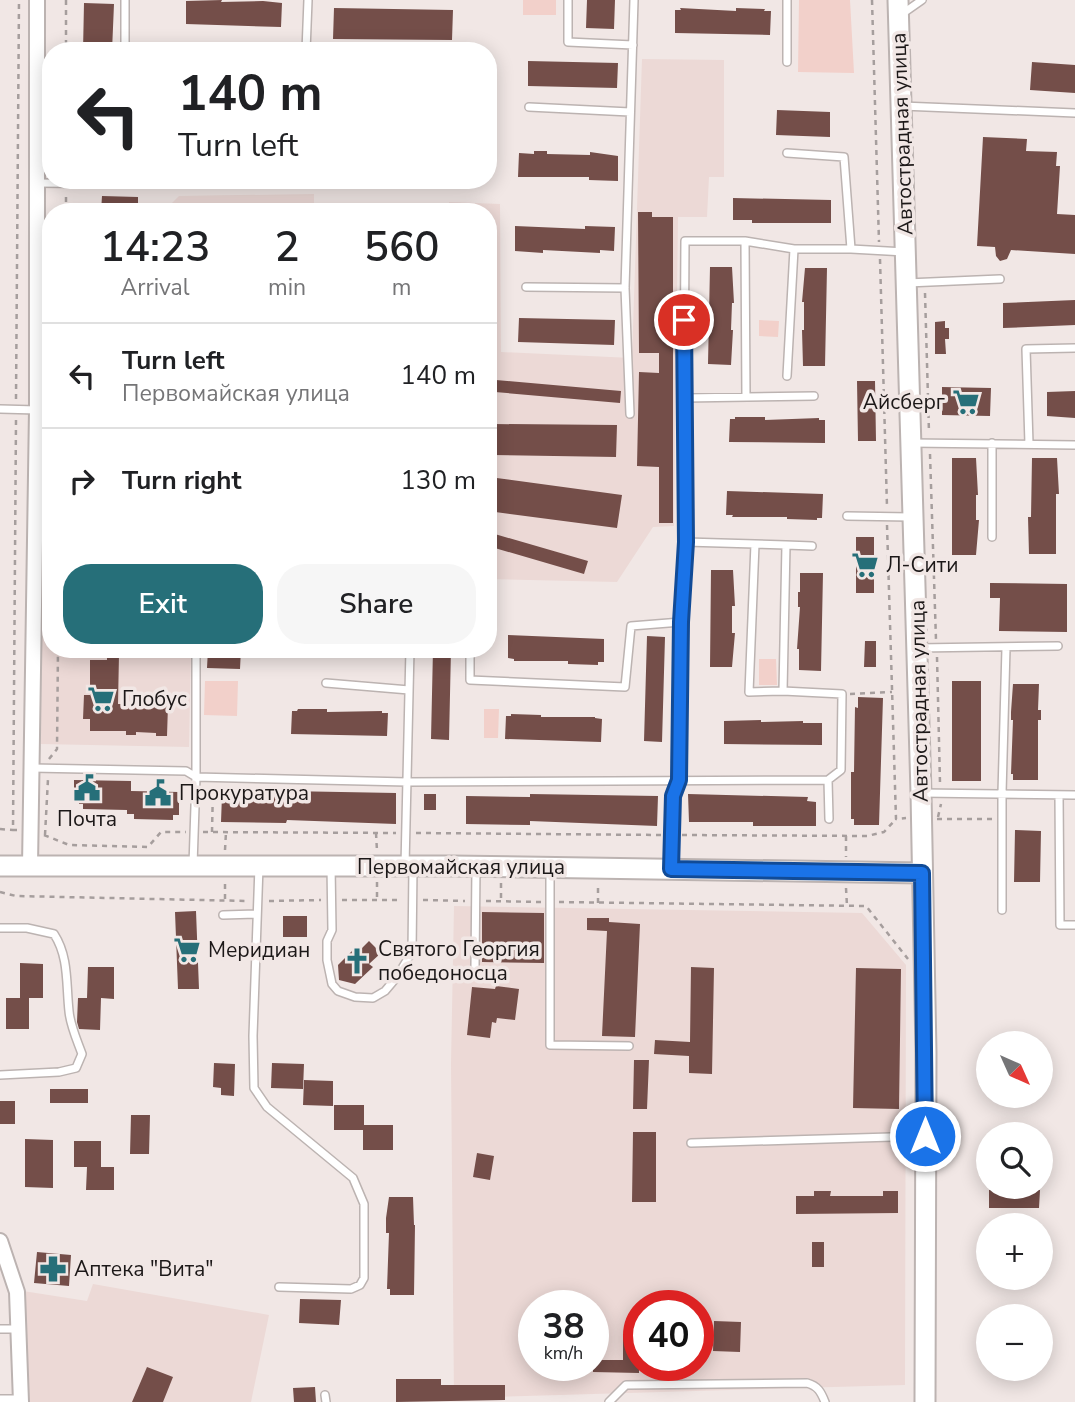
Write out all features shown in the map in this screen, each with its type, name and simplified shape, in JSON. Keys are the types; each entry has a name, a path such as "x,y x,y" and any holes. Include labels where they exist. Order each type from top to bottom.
{"main road":[{"name":"Автострадная улица","path":"899,8 905,252 916,282 920,443 914,517 927,648 922,793 930,818 922,873 925,1402"},
{"name":"Первомайская улица","path":"0,866 476,866 922,873"}],"street":[{"path":"30,866 37,410 37,0"},
{"path":"0,1241 17,1292 21,1400"}],"lane":[{"path":"125,0 125,42"},
{"path":"306,42 307,0"},
{"path":"568,0 568,42 633,45"},
{"path":"630,414 625,288 634,0"},
{"path":"788,0 788,62"},
{"path":"899,8 922,0"},
{"path":"901,106 1075,113"},
{"path":"528,107 630,112"},
{"path":"787,153 844,157 851,248"},
{"path":"37,183 42,183"},
{"path":"671,869 673,796 679,780 681,622 686,542 685,241 745,241 794,249 851,248 905,252"},
{"path":"745,241 746,397"},
{"path":"787,376 794,249"},
{"path":"916,282 1000,279"},
{"path":"526,287 625,288"},
{"path":"1029,444 1026,349 1075,348"},
{"path":"684,398 814,396"},
{"path":"0,409 37,410"},
{"path":"920,443 1075,445"},
{"path":"992,443 992,537"},
{"path":"36,453 42,453"},
{"path":"847,516 914,517"},
{"path":"686,542 813,545"},
{"path":"32,768 186,771 196,777 407,782 828,780 841,770 842,694 749,692 755,544"},
{"path":"783,691 786,545"},
{"path":"470,658 470,680 625,687 631,625 681,622"},
{"path":"927,648 1058,646"},
{"path":"1002,910 1006,648"},
{"path":"193,867 196,658"},
{"path":"331,866 332,930 327,941 327,960 332,984 338,991 355,997 373,998 385,991 412,952 413,900 406,833 410,658"},
{"path":"327,683 409,690"},
{"path":"828,780 828,819"},
{"path":"922,793 1075,795"},
{"path":"1059,795 1060,925 1075,925"},
{"path":"259,866 254,1088 267,1107 354,1178 364,1205 364,1278 360,1284 351,1289 279,1287"},
{"path":"475,967 476,866"},
{"path":"550,867 550,1045 629,1046"},
{"path":"223,915 257,914"},
{"path":"0,928 27,928 54,934 61,946 69,1014 82,1054 76,1068 60,1072 0,1075"},
{"path":"691,1143 925,1136"},
{"path":"0,1329 19,1329"},
{"path":"609,1402 626,1385 807,1382 820,1391 825,1402"},
{"path":"0,1399 21,1400"}],"path":[{"path":"13,830 19,0"},
{"path":"66,0 66,42"},
{"path":"0,829 30,831 69,845 148,847 161,832 867,836 884,832 896,819 872,0"},
{"path":"916,282 927,648 941,807 930,818"},
{"path":"45,835 48,760 57,749 58,658"},
{"path":"842,694 892,692"},
{"path":"212,832 213,777"},
{"path":"930,818 937,831"},
{"path":"896,819 1002,819"},
{"path":"0,891 16,896 259,901 413,900 866,906 910,962"}],"shaded area":[{"path":"523,0 556,0 556,15 523,15"},
{"path":"799,0 850,0 854,73 798,72"},
{"path":"642,59 724,60 724,177 709,177 707,217 678,217 674,526 653,527 617,582 497,579 497,204 500,204 501,352 632,358"},
{"path":"314,194 314,203 172,203 179,196"},
{"path":"759,320 779,321 778,337 759,336"},
{"path":"42,448 42,658 191,658 189,747 41,744"},
{"path":"759,659 776,659 777,685 759,685"},
{"path":"205,681 238,681 237,716 204,715"},
{"path":"484,709 499,709 498,738 484,738"},
{"path":"454,906 862,913 906,965 905,1385 454,1398 451,1064"},
{"path":"93,1284 269,1315 251,1402 26,1402 23,1291 87,1301"}],"building":[{"path":"222,0 221,2 282,3 281,27 186,24 186,1"},
{"path":"587,0 615,0 614,29 586,28"},
{"path":"84,3 114,4 112,42 83,42"},
{"path":"334,8 453,10 452,40 333,39"},
{"path":"680,8 736,11 736,8 765,9 764,11 771,11 770,35 675,33 675,10 681,10"},
{"path":"528,61 618,63 617,88 528,86"},
{"path":"1032,62 1075,65 1075,93 1030,90"},
{"path":"777,110 830,112 830,137 776,135"},
{"path":"983,137 1027,139 1026,151 1057,152 1056,166 1060,166 1057,214 1075,215 1075,254 1011,250 1007,259 1000,261 995,247 977,246"},
{"path":"534,151 590,155 590,152 618,156 618,181 589,180 589,177 518,177 519,153 534,154"},
{"path":"102,196 138,197 138,203 102,203"},
{"path":"733,198 831,200 831,223 752,223 752,220 733,220"},
{"path":"638,212 652,212 652,217 673,217 673,523 659,523 659,467 637,466 639,372 659,373 659,353 639,353"},
{"path":"515,226 585,229 585,226 615,227 614,251 515,251"},
{"path":"710,267 732,267 734,303 731,365 708,364"},
{"path":"805,268 827,268 825,366 803,366 802,302"},
{"path":"1075,300 1075,325 1003,328 1003,303"},
{"path":"519,318 615,320 614,345 518,342"},
{"path":"945,321 945,328 949,328 949,339 945,339 946,354 935,354 935,322"},
{"path":"497,380 621,391 620,403 497,392"},
{"path":"857,381 875,381 876,441 858,441"},
{"name":"Айсберг","path":"942,387 991,388 990,416 942,415"},
{"path":"1075,391 1075,418 1047,416 1047,392"},
{"path":"765,417 765,420 819,418 825,420 825,443 729,442 730,419"},
{"path":"497,424 617,425 616,457 497,455"},
{"path":"952,458 976,458 976,520 979,520 976,555 952,555"},
{"path":"1032,458 1057,458 1059,494 1056,494 1056,554 1029,554 1028,517 1031,517"},
{"path":"497,478 622,495 617,528 497,512"},
{"path":"727,491 823,494 822,518 732,517 733,515 726,515"},
{"path":"497,535 588,561 584,574 497,549"},
{"name":"Л-Сити","path":"856,537 874,537 874,593 856,593"},
{"path":"711,570 733,570 735,606 732,606 732,633 735,633 732,667 710,667"},
{"path":"800,573 823,573 821,671 799,670 797,649"},
{"path":"990,583 1067,584 1067,632 999,631 1000,598 990,598"},
{"path":"508,635 604,639 604,662 598,662 598,665 568,664 568,661 514,661 508,658"},
{"path":"647,636 665,637 662,742 644,741"},
{"path":"865,641 876,641 876,667 864,667"},
{"name":"Глобус","path":"119,658 118,704 168,705 167,736 136,732 136,735 126,735 126,731 90,731 90,719 83,719 84,695 90,695 90,660"},
{"path":"208,658 241,658 240,669 207,668"},
{"path":"433,658 451,658 449,740 431,739"},
{"path":"952,681 981,681 981,781 952,781"},
{"path":"1013,684 1039,684 1038,710 1041,710 1041,720 1038,720 1038,780 1013,780 1011,774"},
{"path":"858,697 883,698 879,825 854,825 854,819 851,819 851,772 854,772 855,707 858,708"},
{"path":"327,709 327,712 382,711 388,713 387,736 291,734 292,711"},
{"path":"511,714 602,719 601,742 505,739 506,716"},
{"path":"724,721 822,723 822,745 724,744"},
{"path":"74,780 131,781 131,791 179,792 179,815 173,815 173,820 134,819 134,814 127,814 127,810 83,809 83,804 79,804 79,797 74,797"},
{"path":"286,791 396,793 396,824 287,820 286,823 221,822 222,795 286,796"},
{"path":"424,794 436,794 436,810 424,810"},
{"path":"530,794 658,796 657,826 530,821 530,825 466,824 466,796 530,797"},
{"path":"688,794 808,797 807,801 816,802 816,826 689,822"},
{"path":"1015,830 1041,831 1040,882 1014,882"},
{"name":"Меридиан","path":"196,911 199,989 178,989 175,912"},
{"path":"482,912 544,913 544,963 482,962"},
{"path":"283,916 307,916 307,937 283,937"},
{"path":"587,918 609,918 609,922 640,924 635,1037 602,1036 607,931 587,930"},
{"name":"Святого Георгия победоносца","path":"369,941 381,953 369,964 373,967 355,984 339,980 338,965 354,949 358,952"},
{"path":"20,963 43,964 43,998 29,998 29,1029 6,1029 6,998 20,998"},
{"path":"88,967 114,967 114,999 101,998 100,1030 79,1029 77,1022 78,998 87,998"},
{"path":"691,967 714,968 712,1074 689,1073 689,1056 654,1054 655,1040 690,1042"},
{"path":"856,968 901,969 899,1109 853,1108"},
{"path":"496,986 519,989 515,1020 497,1018 496,1023 492,1022 490,1038 467,1035 472,987 495,989"},
{"path":"634,1060 649,1060 647,1109 633,1109"},
{"path":"214,1063 235,1064 234,1096 221,1095 221,1088 213,1087"},
{"path":"272,1063 304,1064 303,1089 271,1088"},
{"path":"304,1080 333,1081 333,1106 303,1105"},
{"path":"50,1089 88,1089 88,1103 50,1103"},
{"path":"0,1101 15,1101 15,1124 0,1124"},
{"path":"334,1105 364,1105 364,1125 393,1125 393,1150 363,1150 363,1130 334,1130"},
{"path":"131,1115 150,1115 149,1154 130,1154"},
{"path":"633,1132 656,1132 656,1202 632,1202"},
{"path":"25,1139 53,1140 53,1188 25,1187"},
{"path":"74,1141 101,1141 101,1167 114,1167 114,1190 86,1190 87,1167 74,1167"},
{"path":"477,1153 494,1156 490,1180 473,1177"},
{"path":"814,1191 831,1191 830,1196 883,1196 883,1191 898,1191 898,1213 796,1214 796,1196 814,1196"},
{"path":"389,1197 413,1197 414,1295 390,1295 390,1289 387,1289 389,1233 386,1233 386,1218"},
{"path":"989,1199 1040,1199 1039,1208 989,1208"},
{"path":"812,1242 824,1242 824,1267 812,1267"},
{"name":"Аптека \"Вита\"","path":"37,1252 71,1255 69,1286 34,1283"},
{"path":"300,1299 341,1300 339,1325 299,1323"},
{"path":"714,1321 741,1322 740,1352 714,1351"},
{"path":"609,1360 623,1360 623,1373 609,1372"},
{"path":"147,1367 173,1377 163,1402 132,1402"},
{"path":"396,1379 441,1379 441,1385 505,1385 505,1400 396,1402"},
{"path":"315,1387 316,1402 294,1402 293,1388"}],"place":[{"name":"Айсберг","path":"966,402"},
{"name":"Л-Сити","path":"865,565"},
{"name":"Глобус","path":"101,699"},
{"name":"Почта","path":"87,788"},
{"name":"Прокуратура","path":"158,793"},
{"name":"Меридиан","path":"187,950"},
{"name":"Святого Георгия победоносца","path":"357,961"},
{"name":"Аптека \"Вита\"","path":"53,1269"}],"route":[{"path":"684,320 686,542 681,622 679,780 673,796 671,869 922,873 925,1136"}]}
